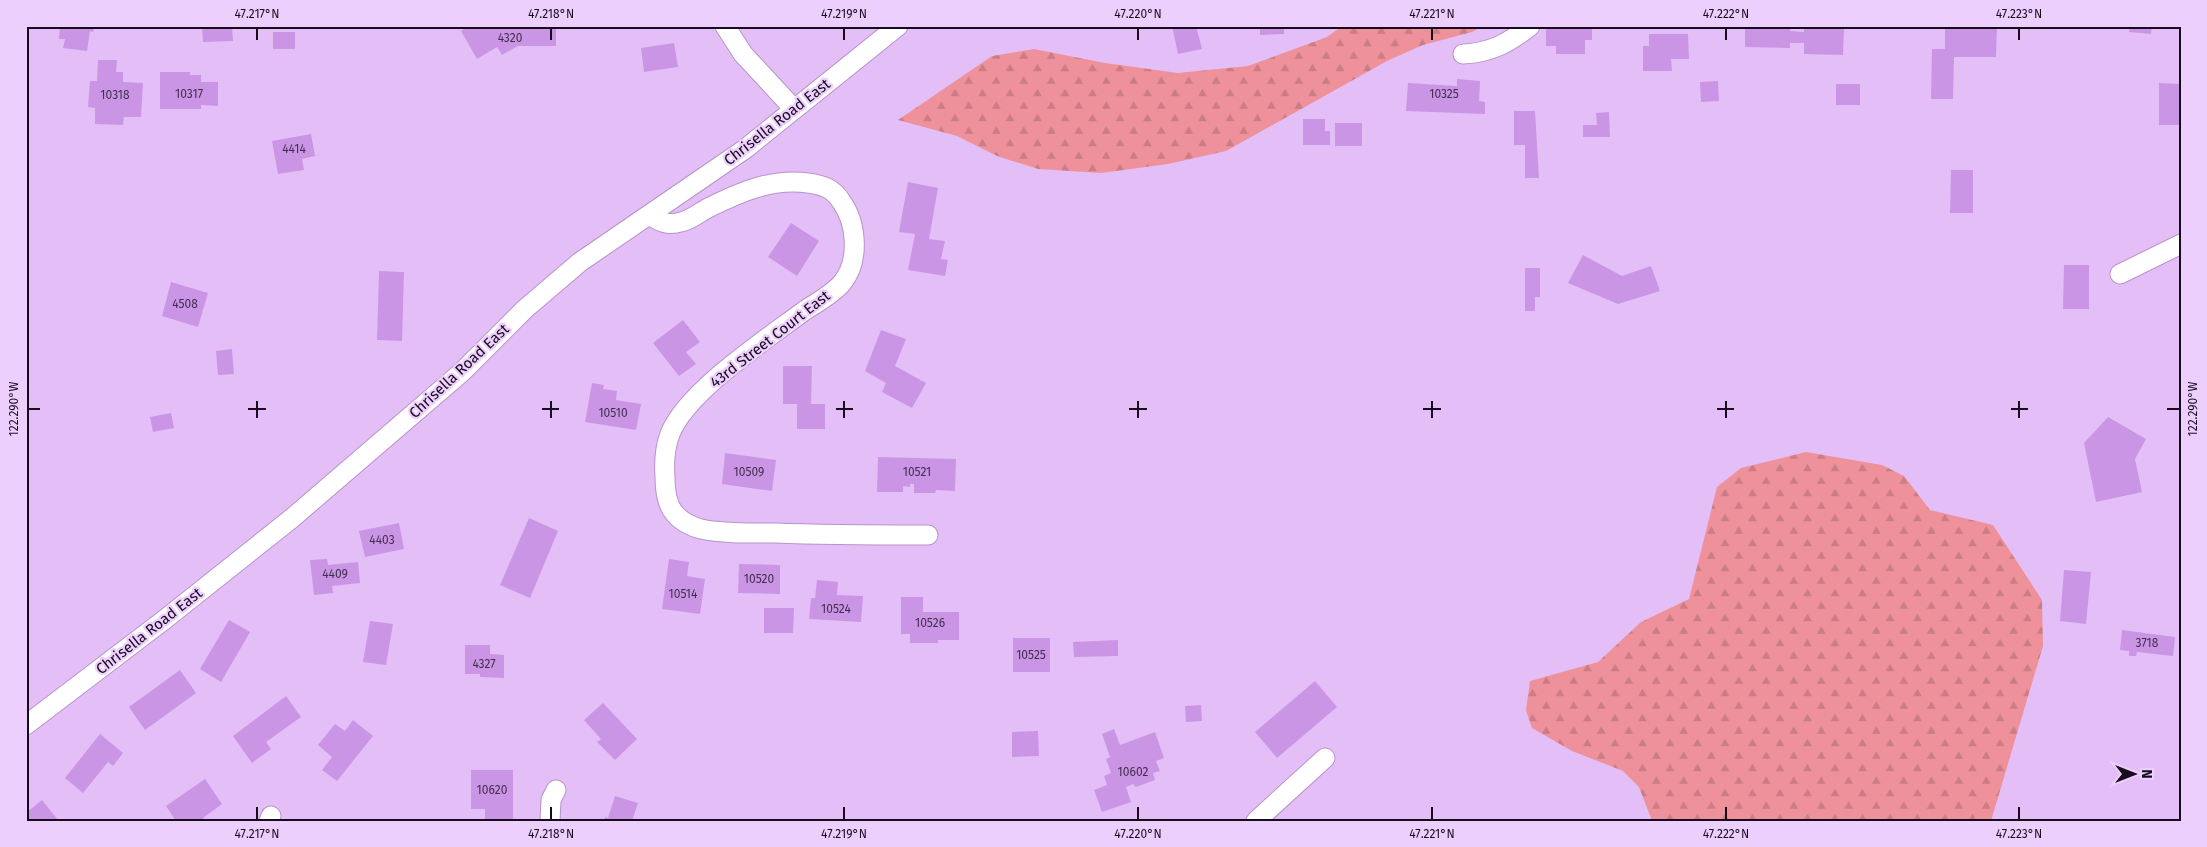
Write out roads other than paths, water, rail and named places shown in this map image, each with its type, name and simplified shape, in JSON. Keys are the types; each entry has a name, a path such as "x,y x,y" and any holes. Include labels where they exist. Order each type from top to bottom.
{"street":[{"path":"724,26 743,54 794,109"},
{"name":"Chrisella Road East","path":"26,724 164,620 289,520 462,372 525,309 580,262 745,150 898,26"},
{"path":"1463,54 1481,53 1500,47 1530,26"},
{"name":"43rd Street Court East","path":"649,214 661,223 682,222 733,196 763,186 782,182 804,183 824,186 834,192 847,210 854,237 853,265 841,284 742,357 710,384 690,404 670,432 665,469 665,487 668,503 674,514 700,528 733,532 928,535"},
{"path":"2120,274 2181,244"},
{"path":"1256,821 1325,758"},
{"path":"550,821 551,800 556,790"}]}
